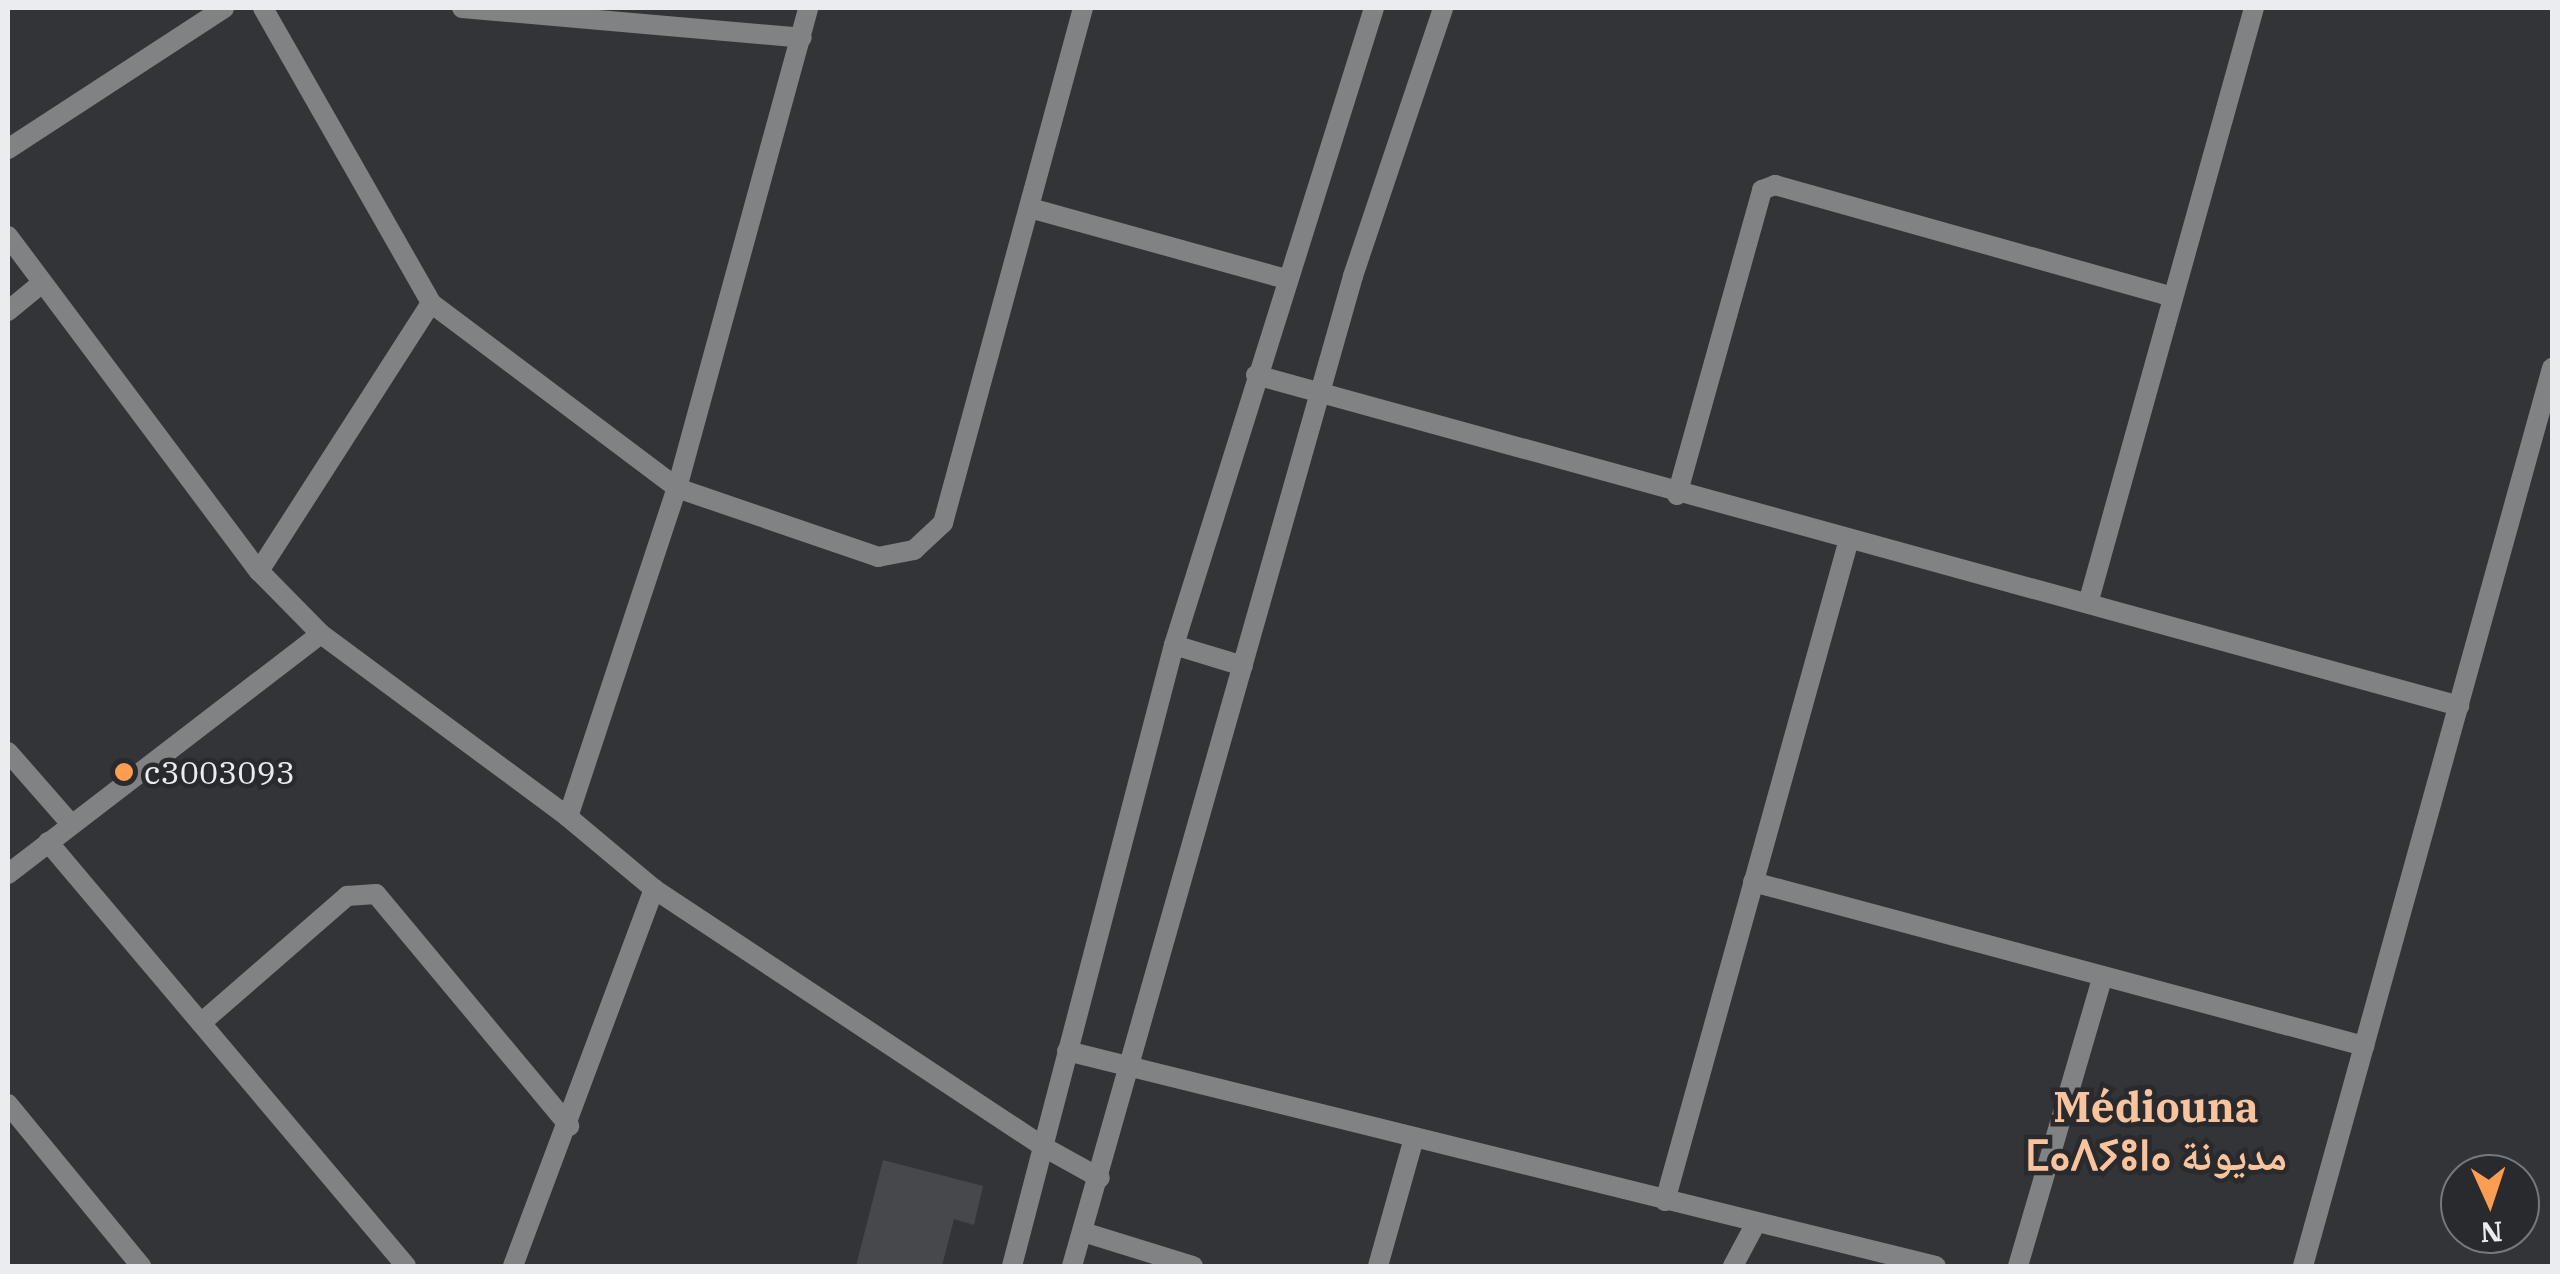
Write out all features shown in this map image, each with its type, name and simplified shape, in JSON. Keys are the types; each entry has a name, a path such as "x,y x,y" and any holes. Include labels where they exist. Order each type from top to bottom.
{"street":[{"path":"8,150 224,8"},
{"path":"263,8 431,303 677,488 878,557 914,550 943,523 1083,8"},
{"path":"462,8 802,38"},
{"path":"568,816 677,488 808,8"},
{"path":"1012,1266 1174,646 1374,8"},
{"path":"1072,1266 1133,1066 1353,276 1444,8"},
{"path":"2089,600 2254,8"},
{"path":"1676,496 1762,190 1775,185 2173,298"},
{"path":"1030,208 1286,279"},
{"path":"8,236 260,571 321,634 568,816 654,889 1042,1146 1100,1178"},
{"path":"8,311 42,282"},
{"path":"260,571 431,303"},
{"path":"2303,1266 2552,368"},
{"path":"1256,375 1676,496 1848,543 2089,600 2458,706"},
{"path":"1665,1201 1848,543"},
{"path":"8,874 321,634"},
{"path":"1174,646 1243,666"},
{"path":"8,752 71,824"},
{"path":"48,842 406,1266"},
{"path":"1753,882 2364,1046"},
{"path":"512,1266 569,1126 654,889"},
{"path":"201,1024 347,896 376,894 569,1126"},
{"path":"2018,1266 2103,976"},
{"path":"1067,1050 1931,1266"},
{"path":"8,1104 141,1266"},
{"path":"1378,1266 1414,1138"},
{"path":"1733,1266 1756,1224"},
{"path":"1083,1232 1193,1266"}],"building":[{"path":"883,1160 983,1186 974,1225 954,1219 942,1266 856,1266"}],"place":[{"name":"c3003093","path":"124,772"}],"district":[{"name":"Médiouna ⵎⴰⴷⵢⵓⵏⴰ مديونة","path":"2156,1131"}]}
